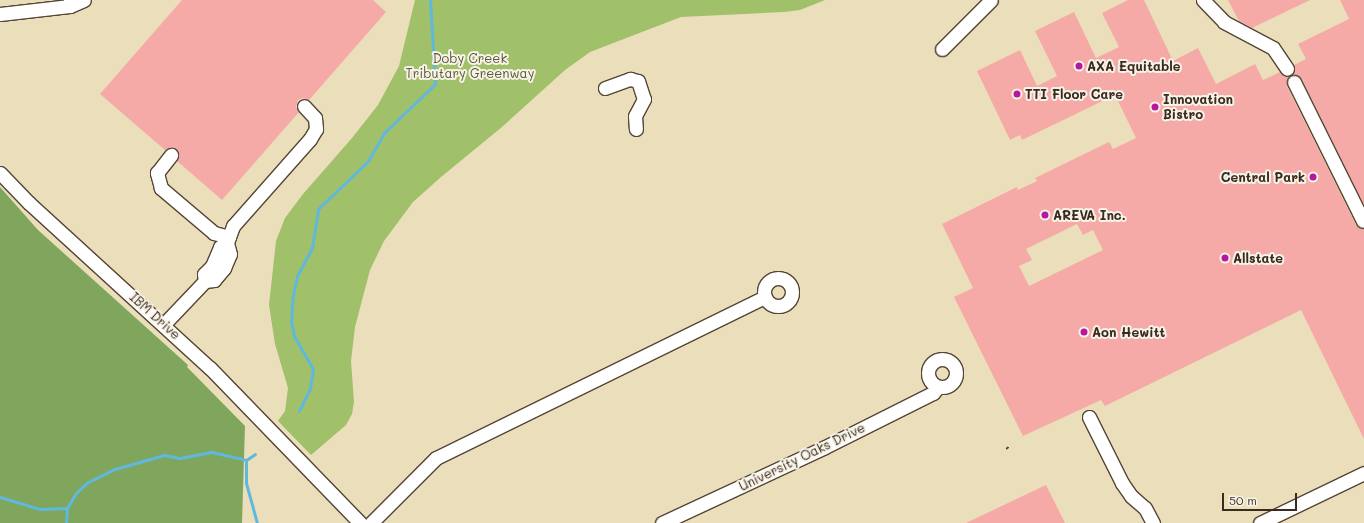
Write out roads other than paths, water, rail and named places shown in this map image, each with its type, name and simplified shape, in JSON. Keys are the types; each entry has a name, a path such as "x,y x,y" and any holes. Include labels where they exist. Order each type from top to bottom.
{"street":[{"path":"0,14 84,0"},
{"path":"942,49 991,0"},
{"path":"1203,0 1224,22 1273,48 1287,69"},
{"path":"605,88 630,79 638,81 644,98 635,116 636,129"},
{"path":"1294,82 1363,222"},
{"path":"164,324 205,281 204,274 212,266 220,247 228,240 233,226 310,139 316,129 315,118 304,106"},
{"path":"171,155 157,174 161,188 214,233 228,240"},
{"name":"IBM Drive","path":"0,173 29,203 164,324 241,399 304,465 322,476 370,523"},
{"path":"370,523 436,458 765,297"},
{"name":"University Oaks Drive","path":"662,523 829,445 933,393 938,387"},
{"path":"1088,417 1122,483 1131,496 1145,508 1154,523"},
{"path":"304,465 360,523"},
{"name":"IBM Drive","path":"304,465 315,486 350,523"},
{"path":"1260,523 1364,473"}],"waterway":[{"path":"299,411 310,388 313,369 294,336 291,321 293,295 297,276 312,248 318,209 368,161 385,132 435,84 430,0"},
{"path":"66,523 67,508 76,493 88,482 115,469 164,455 180,458 212,452 246,460"},
{"path":"255,454 246,460 246,483 257,523"},
{"path":"0,497 40,509 67,508"}],"place":[{"name":"AXA Equitable","path":"1079,66"},
{"name":"TTI Floor Care","path":"1017,94"},
{"name":"Innovation Bistro","path":"1155,107"},
{"name":"Central Park","path":"1313,177"},
{"name":"AREVA Inc.","path":"1045,215"},
{"name":"Allstate","path":"1225,258"},
{"name":"Aon Hewitt","path":"1084,332"}],"park label":[{"name":"Doby Creek Tributary Greenway","path":"470,66"}]}
